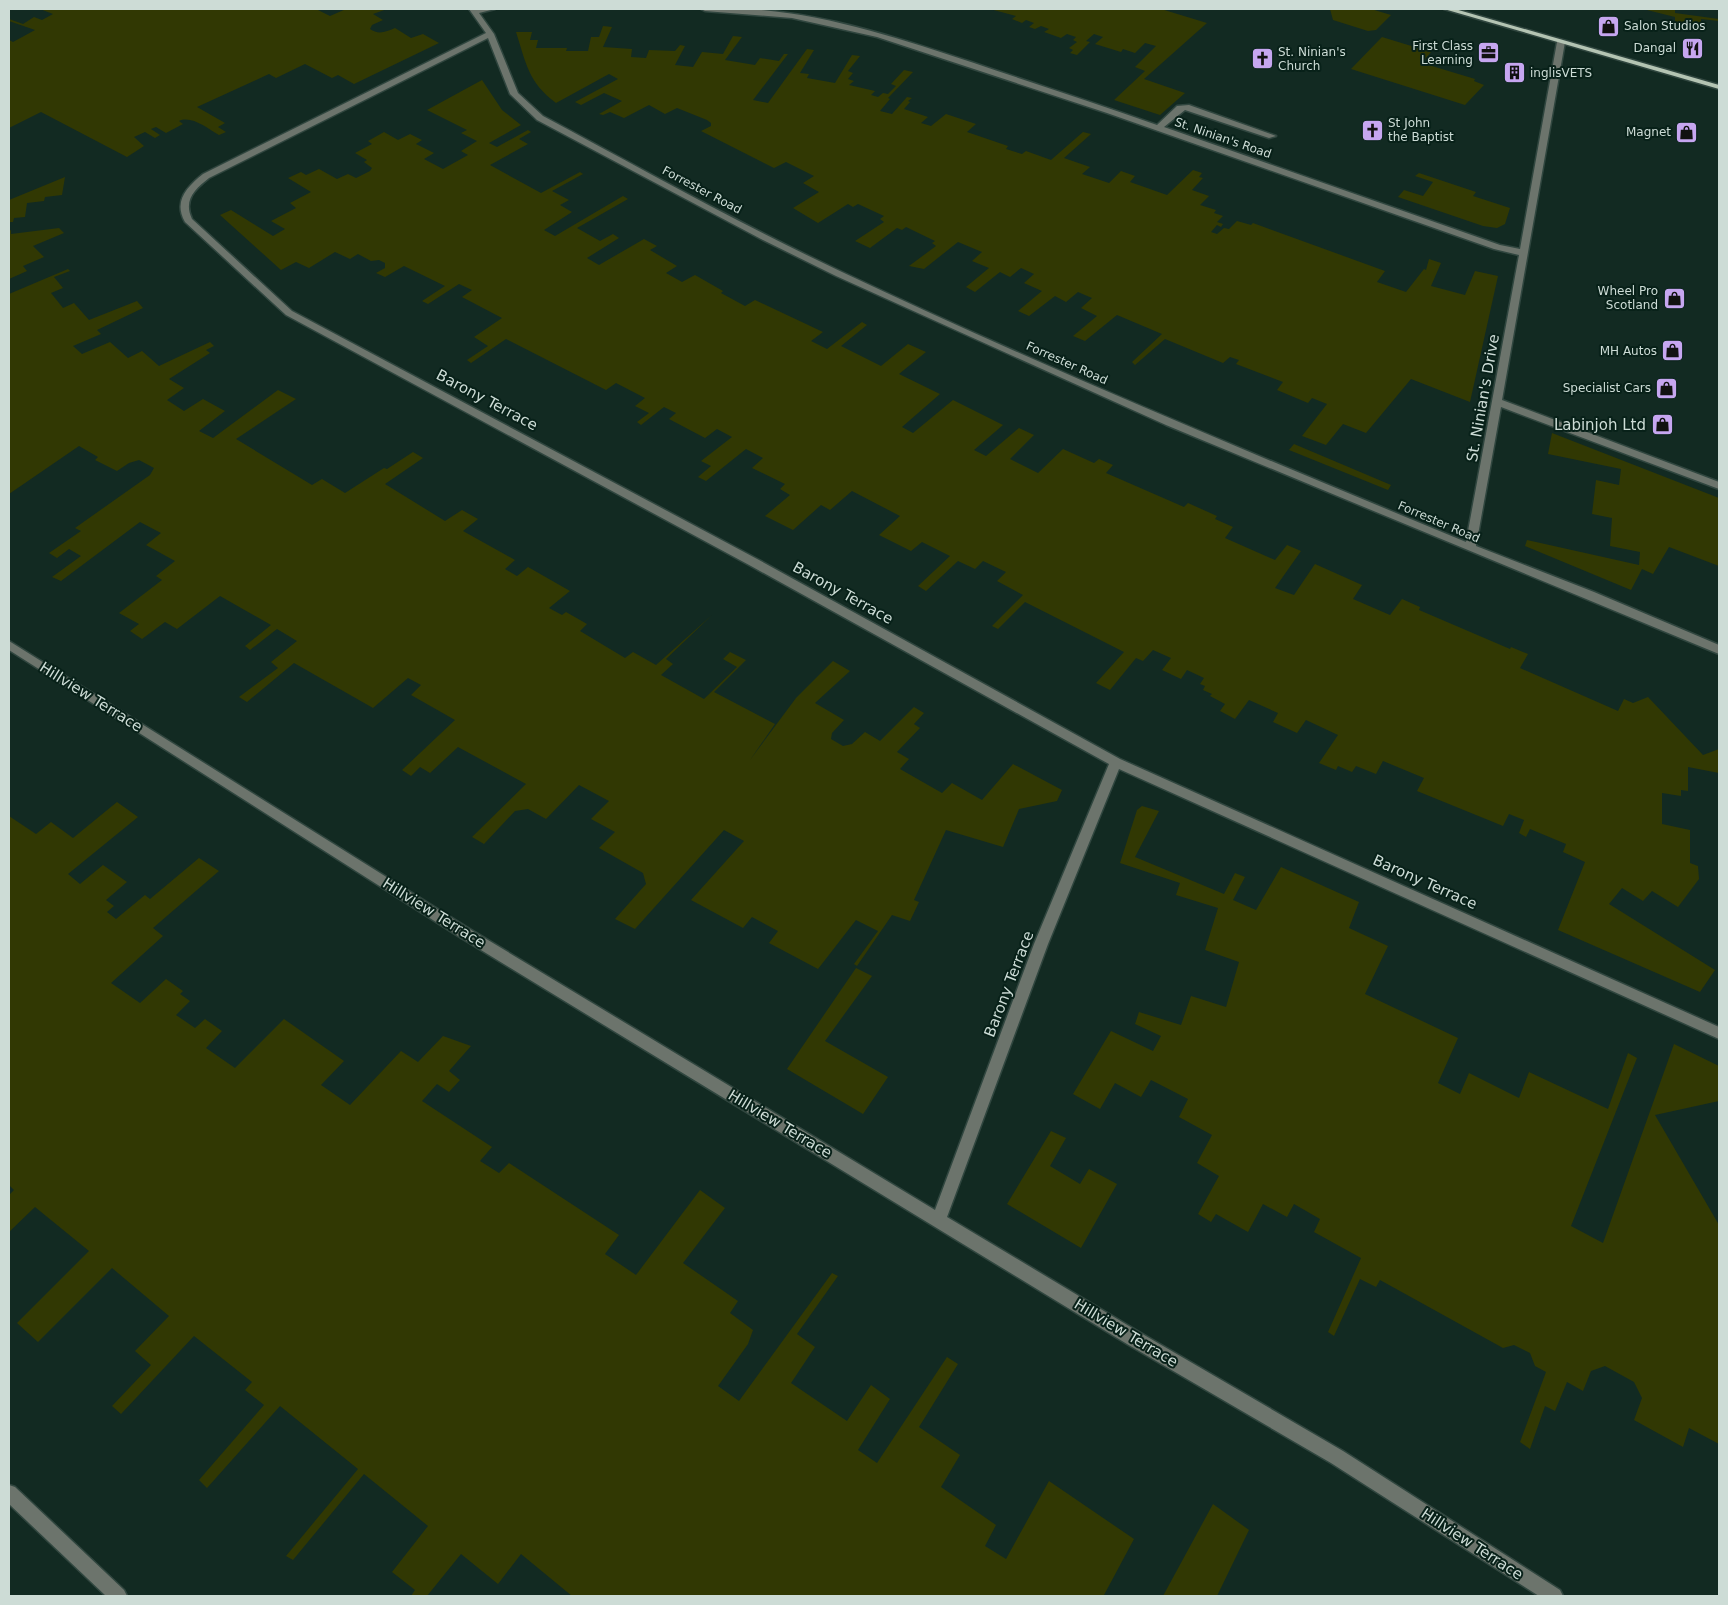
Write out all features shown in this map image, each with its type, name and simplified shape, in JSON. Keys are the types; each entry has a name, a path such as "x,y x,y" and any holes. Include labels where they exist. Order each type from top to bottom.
{"main road":[{"path":"1448,9 1719,87"}],"street":[{"path":"474,10 491,9"},
{"name":"St. Ninian's Road","path":"704,9 792,16 857,29 1158,128 1496,248 1524,253"},
{"name":"Forrester Road","path":"474,10 490,34 514,94 540,118 764,237 839,274 1162,419 1719,650"},
{"name":"Barony Terrace","path":"490,34 206,176 186,196 183,202 184,215 289,313 738,553 1116,762 1719,1032"},
{"path":"1524,253 1561,42"},
{"path":"1158,128 1180,108 1186,107 1272,136"},
{"name":"St. Ninian's Drive","path":"1470,548 1524,253"},
{"path":"1498,402 1719,486"},
{"name":"Hillview Terrace","path":"9,645 463,932 1133,1338 1337,1457 1554,1596"},
{"name":"Barony Terrace","path":"939,1219 1041,944 1116,762"},
{"path":"9,1493 118,1596"}],"green space":[{"path":"40,9 316,9 330,16 346,9 387,9 373,14 383,20 372,25 370,29 385,32 395,28 411,38 423,34 439,43 354,84 338,75 332,78 305,64 276,78 269,74 197,107 225,123 218,127 226,132 219,135 194,121 179,121 183,124 166,133 156,127 151,129 160,135 155,138 145,132 134,137 144,146 127,157 41,112 9,128 9,40 13,42 35,30 9,21 9,19 23,24 34,17 42,20 53,14"},
{"path":"990,9 1161,9 1207,23 1144,79 1185,93 1160,115 1114,100 1145,71 1135,67 1156,46 1145,43 1135,53 1123,49 1121,52 1095,44 1103,37 1094,34 1086,41 1090,42 1077,55 1070,53 1073,50 1069,48 1077,42 1073,40 1076,37 1067,34 1061,38 1044,32 1049,29 1041,26 1035,29 1029,27 1034,23 1026,20 1022,23 1012,19 1016,16"},
{"path":"1330,9 1371,9 1391,15 1376,30 1368,31 1333,20"},
{"path":"1643,9 1675,9 1675,13 1719,19 1719,21 1701,19 1701,28 1675,22 1675,17"},
{"path":"603,26 612,27 603,47 632,49 631,57 646,58 649,50 675,51 680,45 685,46 675,65 693,67 702,52 723,54 733,36 742,37 725,60 755,65 760,58 779,61 784,54 788,54 753,100 768,103 807,49 814,50 800,73 809,74 807,78 835,83 852,55 860,56 848,71 853,73 848,79 854,81 849,85 875,91 871,95 878,97 883,93 888,94 896,86 891,84 904,70 913,72 888,98 890,99 880,111 892,114 907,97 912,98 904,109 928,117 921,123 931,126 946,114 976,124 967,132 1008,146 1006,149 1022,154 1026,151 1051,160 1083,132 1091,134 1064,158 1090,167 1082,174 1109,183 1121,171 1135,176 1130,182 1167,195 1193,170 1202,173 1199,177 1203,178 1192,190 1209,196 1200,205 1216,210 1214,213 1223,216 1217,222 1223,224 1221,227 1217,225 1211,232 1217,234 1224,228 1229,229 1237,221 1251,225 1253,223 1385,271 1377,282 1406,292 1424,269 1426,270 1429,259 1441,263 1431,286 1465,295 1475,271 1498,276 1470,402 1411,379 1366,433 1343,424 1326,445 1302,436 1327,404 1312,398 1308,403 1277,390 1283,382 1236,364 1239,360 1230,357 1223,363 1165,339 1135,365 1132,362 1162,334 1117,315 1085,341 1073,336 1097,316 1081,308 1092,298 1078,292 1066,302 1055,296 1029,316 1018,311 1042,291 1024,283 1034,274 1021,268 1010,277 1000,272 975,292 966,287 989,268 972,261 982,252 958,242 924,269 909,266 936,246 932,243 935,241 906,227 902,230 897,228 870,248 855,241 884,222 880,219 884,216 858,204 853,207 848,204 818,223 793,208 819,192 803,183 814,176 786,162 774,168 701,131 711,126 711,123 707,120 677,108 665,114 649,105 624,118 610,112 603,115 599,114 622,101 604,93 581,105 575,102 618,79 609,74 556,103 539,87 529,71 516,32 532,32 530,40 538,40 536,48 567,48 566,51 588,51 591,37 599,37"},
{"path":"1382,37 1431,52 1422,63 1475,79 1474,81 1484,85 1465,105 1351,69"},
{"path":"482,80 502,110 521,125 489,143 497,147 528,130 531,132 519,139 528,144 490,165 541,193 580,172 583,174 552,191 569,200 560,205 572,212 544,230 555,236 623,196 628,199 577,228 600,241 613,234 619,238 587,258 599,265 644,239 657,246 650,250 677,266 666,273 682,282 695,275 723,291 721,293 745,306 755,300 823,332 811,341 827,349 862,322 867,325 841,346 881,366 908,344 926,352 899,374 940,394 902,427 913,433 953,400 1003,425 974,450 986,456 1019,428 1034,435 1010,459 1038,473 1063,449 1094,463 1099,459 1113,465 1106,473 1184,507 1188,503 1217,516 1215,519 1233,527 1225,538 1275,560 1287,545 1301,551 1275,588 1294,595 1315,564 1362,585 1353,599 1390,615 1402,599 1420,607 1419,610 1510,649 1511,647 1528,654 1520,668 1618,711 1624,699 1633,703 1648,697 1703,755 1719,749 1719,773 1688,767 1688,791 1681,790 1681,796 1662,793 1662,824 1690,830 1690,863 1698,866 1699,879 1678,907 1652,891 1643,901 1622,888 1609,904 1715,970 1700,992 1558,930 1585,862 1563,852 1566,844 1530,829 1526,837 1519,833 1524,820 1509,814 1503,826 1417,791 1424,778 1383,761 1376,774 1356,766 1352,772 1338,766 1336,770 1319,763 1338,735 1306,720 1297,733 1273,722 1278,713 1249,700 1235,719 1220,711 1225,704 1203,690 1205,686 1200,684 1204,678 1187,670 1181,679 1162,670 1171,658 1153,650 1143,661 1136,658 1110,690 1096,683 1124,652 1025,602 998,629 992,626 1023,595 997,581 1006,572 983,561 975,569 958,561 926,591 918,586 950,556 922,542 911,551 879,535 900,516 852,491 830,510 821,505 793,530 765,516 790,495 780,489 785,484 752,468 763,458 746,449 706,481 698,477 711,466 701,461 732,437 717,429 705,438 669,419 676,413 664,407 641,425 637,422 649,413 635,406 645,398 616,383 606,390 506,339 471,363 467,360 488,346 474,337 502,318 462,297 472,290 459,284 428,304 422,301 445,286 404,266 385,277 376,273 385,268 385,263 379,260 371,261 358,254 350,259 335,252 309,268 296,262 281,270 220,215 231,210 273,236 285,229 271,221 296,208 290,203 311,192 288,178 301,172 306,175 319,169 337,179 348,174 356,178 372,168 364,162 367,160 355,153 372,144 368,141 384,132 398,140 410,134 422,140 416,144 434,153 424,159 443,169 468,155 461,151 477,141 461,133 467,130 427,110"},
{"path":"1419,173 1476,192 1473,196 1510,208 1505,224 1497,228 1483,226 1398,197 1404,190 1423,196 1433,182 1415,176"},
{"path":"65,177 62,195 45,197 44,201 27,203 25,217 14,218 13,222 9,222 9,200"},
{"path":"59,228 64,233 33,246 44,257 23,266 27,271 9,279 9,231 11,230 11,234"},
{"path":"68,269 70,271 54,277 63,288 51,293 63,308 74,303 89,320 137,301 143,308 97,330 101,334 73,346 82,354 110,342 128,358 142,351 159,366 210,342 214,346 206,350 210,353 169,379 184,388 167,400 184,411 203,399 225,411 199,431 213,438 278,390 296,399 236,439 312,485 322,479 345,493 413,452 423,458 385,484 445,521 462,510 478,519 463,531 515,560 505,569 517,576 528,567 570,591 549,608 562,615 566,612 587,624 580,631 625,658 633,652 656,665 712,615 666,659 673,664 661,675 704,699 737,667 723,659 730,652 746,660 714,692 775,724 750,760 796,698 833,661 850,671 815,703 844,720 832,733 831,739 843,746 852,744 865,732 880,741 914,707 924,713 914,724 920,728 897,752 909,759 900,769 942,793 952,783 982,800 1013,764 1062,790 1057,801 1019,809 1003,847 946,830 914,900 919,902 910,921 892,915 857,966 854,964 878,931 856,920 818,969 769,943 778,931 752,917 743,928 691,900 744,841 724,830 635,929 615,919 646,884 643,873 599,848 615,832 591,819 609,801 579,785 546,819 528,809 515,811 484,844 472,837 526,784 458,747 430,773 420,767 411,776 402,770 455,720 411,695 421,685 408,678 373,708 294,663 247,702 239,697 278,668 271,662 297,641 277,629 250,650 245,646 271,625 220,596 177,629 165,622 142,639 130,631 139,624 119,613 162,580 156,576 175,561 146,545 161,533 140,522 61,581 52,577 81,556 69,549 57,558 49,553 81,531 75,528 150,475 154,468 139,460 129,463 117,471 95,460 98,457 79,446 9,494 9,294"},
{"path":"1552,433 1719,498 1719,566 1669,547 1653,574 1642,569 1631,590 1525,546 1527,540 1639,565 1640,552 1610,546 1612,518 1592,514 1596,480 1619,485 1621,469 1548,454"},
{"path":"1294,444 1391,485 1388,490 1289,450"},
{"path":"117,802 138,817 68,874 80,884 103,865 127,882 106,900 114,906 107,912 116,919 145,895 150,899 199,858 219,871 153,928 163,936 111,983 140,1003 166,979 183,991 180,994 190,1001 176,1015 195,1028 205,1019 222,1031 206,1048 235,1068 284,1019 344,1061 321,1085 350,1105 401,1051 418,1062 443,1036 471,1046 449,1071 460,1080 449,1092 437,1084 422,1101 492,1147 480,1161 499,1173 509,1163 619,1235 605,1254 636,1275 700,1190 725,1208 683,1263 738,1301 730,1313 753,1330 748,1344 718,1386 739,1401 832,1273 838,1276 797,1334 815,1347 791,1383 847,1421 871,1385 890,1399 858,1450 877,1463 947,1357 958,1364 919,1427 960,1455 941,1487 996,1525 985,1546 1006,1559 1049,1481 1134,1539 1105,1596 572,1596 521,1554 498,1584 461,1554 427,1596 411,1596 415,1590 392,1572 428,1526 364,1474 293,1560 286,1556 358,1469 280,1406 207,1488 199,1480 264,1405 245,1390 252,1382 194,1336 121,1414 112,1406 151,1365 135,1351 169,1316 112,1268 38,1342 17,1323 89,1251 35,1207 9,1232 9,1195 14,1190 9,1185 9,816 36,834 51,822 73,838"},
{"path":"1142,806 1159,811 1135,857 1224,894 1235,873 1245,877 1233,900 1256,910 1281,867 1359,902 1349,928 1388,946 1365,994 1458,1038 1438,1083 1460,1094 1469,1073 1519,1098 1529,1072 1608,1109 1628,1053 1637,1058 1571,1226 1603,1243 1674,1044 1719,1066 1719,1101 1655,1115 1719,1225 1719,1444 1689,1428 1683,1447 1634,1420 1642,1398 1634,1382 1605,1366 1591,1371 1583,1391 1567,1382 1555,1411 1545,1406 1530,1449 1520,1442 1546,1372 1535,1366 1530,1353 1514,1345 1503,1348 1380,1280 1376,1287 1360,1279 1334,1336 1328,1332 1361,1258 1314,1232 1320,1219 1294,1204 1287,1217 1263,1204 1248,1232 1216,1214 1211,1222 1198,1214 1219,1176 1197,1163 1212,1135 1179,1117 1188,1099 1151,1080 1141,1097 1115,1083 1100,1109 1073,1094 1111,1031 1153,1051 1161,1036 1135,1024 1139,1012 1181,1025 1191,996 1226,1007 1239,962 1205,950 1218,908 1176,895 1180,883 1120,863 1137,810"},
{"path":"856,968 872,976 825,1041 888,1077 863,1114 787,1069"},
{"path":"1051,1131 1066,1138 1050,1166 1080,1184 1089,1169 1117,1184 1081,1248 1007,1204"},
{"path":"1213,1504 1249,1530 1217,1596 1163,1596"}],"place":[{"name":"Salon Studios","path":"1608,26"},
{"name":"Dangal","path":"1692,48"},
{"name":"First Class Learning","path":"1489,53"},
{"name":"St. Ninian's Church","path":"1262,59"},
{"name":"inglisVETS","path":"1514,73"},
{"name":"St John the Baptist","path":"1372,130"},
{"name":"Magnet","path":"1687,132"},
{"name":"Wheel Pro Scotland","path":"1674,298"},
{"name":"MH Autos","path":"1673,351"},
{"name":"Specialist Cars","path":"1667,388"},
{"name":"Labinjoh Ltd","path":"1662,425"}]}
